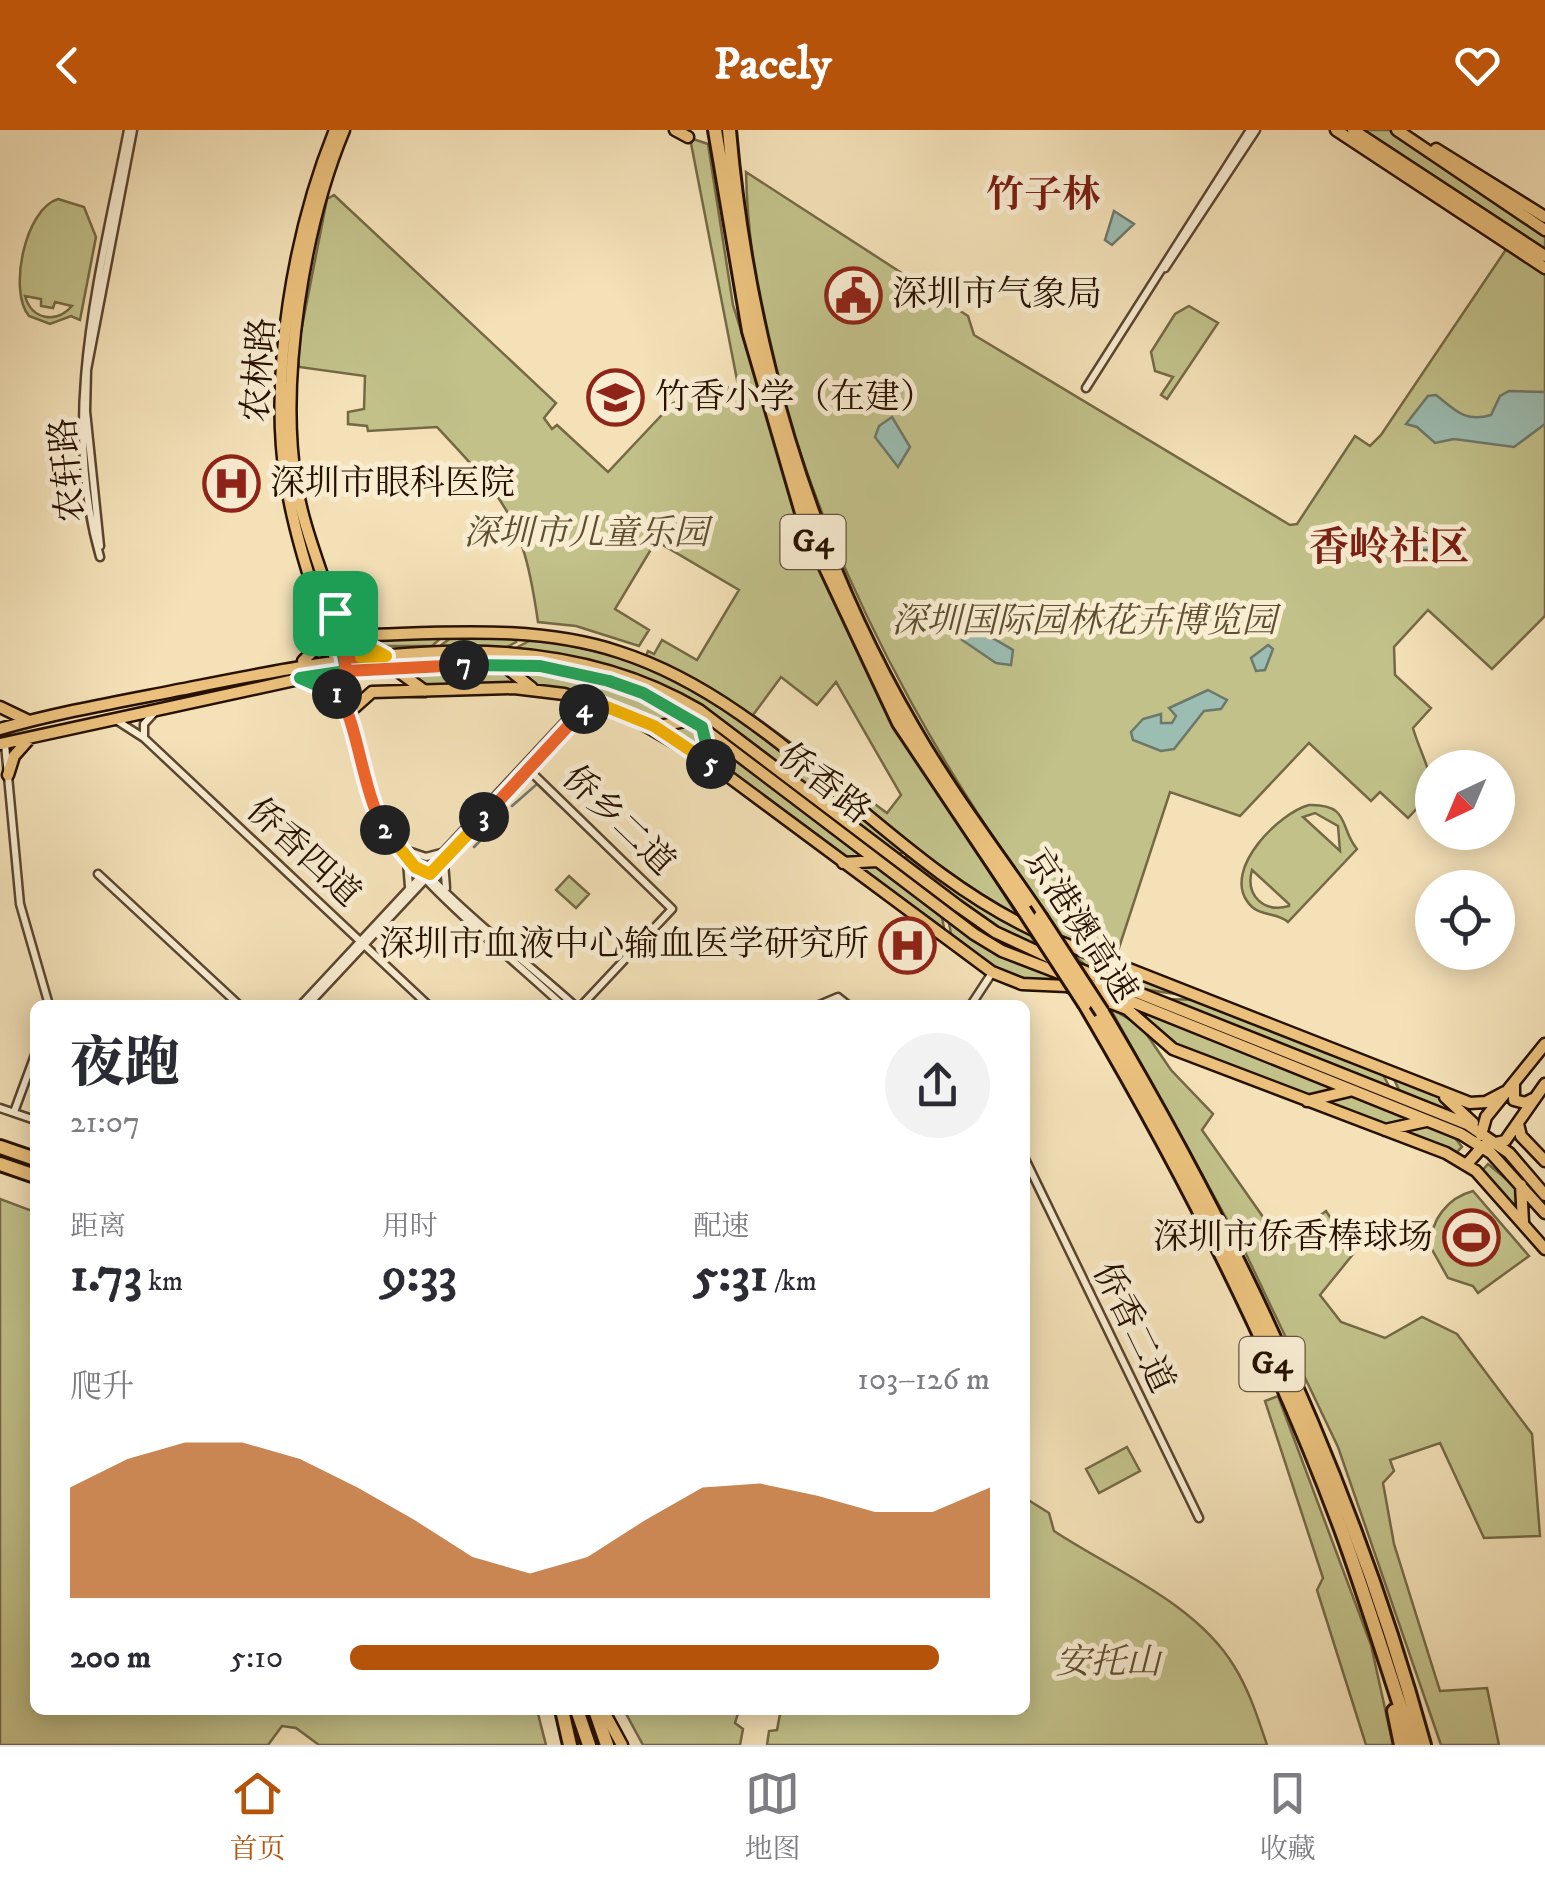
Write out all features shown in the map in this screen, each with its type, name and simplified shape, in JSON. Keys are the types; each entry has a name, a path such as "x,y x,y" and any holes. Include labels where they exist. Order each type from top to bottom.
{"highway":[{"name":"京港澳高速","path":"714,130 749,331 805,523 900,723 1085,1004 1165,1144 1264,1344 1378,1614 1413,1745"},
{"name":"京港澳高速","path":"730,134 754,304 816,526 911,725 1102,1012 1162,1116 1258,1303 1330,1463 1424,1745"},
{"path":"0,1147 30,1157"},
{"path":"0,1164 30,1174"},
{"path":"1378,1614 1401,1745"},
{"path":"1378,1614 1434,1745"},
{"path":"563,1715 570,1745"},
{"path":"579,1715 589,1745"},
{"path":"597,1715 607,1745"}],"main road":[{"name":"农林路","path":"335,130 306,226 282,380 283,452 290,500 324,620 340,658"},
{"name":"农林路","path":"343,671 335,613 296,485 291,380 321,201 344,130"},
{"path":"675,130 688,136"},
{"path":"1336,130 1545,268"},
{"path":"1353,130 1545,256"},
{"path":"1402,133 1463,163 1545,218"},
{"path":"1402,133 1545,230"},
{"path":"1420,174 1455,208"},
{"path":"335,613 346,631 363,646 386,656"},
{"path":"296,666 318,646 324,620"},
{"path":"346,631 363,635 538,635 606,648 682,677 1014,921 1436,1090 1477,1104 1505,1092"},
{"path":"422,654 456,633"},
{"path":"495,652 538,635"},
{"name":"侨香路","path":"0,727 340,658 495,652 584,662 654,686 730,732 996,932 1480,1130 1499,1144 1545,1195"},
{"path":"502,664 533,689"},
{"name":"侨香路","path":"2,743 343,671 502,664 540,666 605,680 643,693 697,724 1002,950 1483,1146 1545,1212"},
{"path":"394,668 425,691"},
{"path":"300,678 328,687 350,708 368,693 533,689 592,701 654,726 713,765 992,972 1022,984 1068,986 1108,1002 1140,1017 1152,1035 1173,1049 1468,1164 1545,1249"},
{"path":"0,707 18,718 38,720"},
{"path":"654,726 697,724 713,765"},
{"path":"0,727 2,743"},
{"path":"4,770 37,734"},
{"path":"818,777 828,807"},
{"path":"894,856 919,853"},
{"path":"843,864 880,862"},
{"path":"942,908 948,941"},
{"path":"1145,994 1202,999"},
{"path":"1480,1130 1545,1044"},
{"path":"1519,1074 1511,1091 1514,1100 1525,1104 1536,1097"},
{"path":"1468,1164 1483,1146 1499,1144 1545,1084"},
{"path":"1436,1090 1480,1130 1483,1146"},
{"path":"1307,1101 1355,1091"},
{"path":"1384,1130 1429,1121"},
{"path":"1518,1124 1521,1136 1544,1161"},
{"path":"1521,1184 1525,1226"},
{"path":"606,1715 622,1745"}],"street":[{"name":"农轩路","path":"131,130 87,370 86,412 100,557 81,411 82,370 131,130"},
{"path":"1086,388 1253,130"},
{"path":"343,671 367,795 404,856 412,878 407,895"},
{"path":"557,1000 447,893 442,878 446,853 573,713 573,696"},
{"path":"309,1000 592,701"},
{"path":"144,738 144,724 159,708"},
{"path":"350,708 370,788 402,846 426,874"},
{"name":"侨香四道","path":"110,718 144,738 423,1000"},
{"path":"2,743 20,904 48,1000"},
{"name":"侨乡二道","path":"528,769 672,909 583,1000"},
{"path":"402,846 423,857 446,853"},
{"path":"404,856 572,1000"},
{"path":"98,874 234,1000"},
{"path":"407,895 427,889 447,893"},
{"path":"974,1000 992,972"},
{"path":"14,1112 30,1069"},
{"path":"0,1108 30,1118"},
{"name":"侨香二道","path":"1030,1169 1200,1518"}],"green space":[{"path":"1364,130 1389,130 1545,234 1545,249"},
{"name":"深圳市儿童乐园","path":"690,138 708,144 733,305 804,532 888,713 1021,921 975,894 718,698 645,658 648,651 654,654 662,640 697,660 739,590 656,541 615,609 649,630 639,646 576,626 538,622 526,558 508,514 480,474 437,427 368,431 367,426 348,424 348,412 364,409 365,376 299,367 297,352 327,199 334,195 556,403 544,418 552,429 557,425 608,472 673,403 738,385","holes":["781,677 817,705 836,682 901,795 887,813 753,715"]},
{"name":"深圳国际园林花卉博览园","path":"746,172 968,316 974,335 1290,525 1297,524 1355,436 1370,446 1381,435 1507,248 1545,273 1545,616 1492,669 1428,610 1394,647 1395,675 1431,708 1413,728 1421,750 1415,750 1415,810 1408,818 1380,792 1371,801 1309,743 1240,816 1170,792 1114,963 1076,948 1059,936 1043,914 957,780 867,617 796,440 770,349 753,260"},
{"path":"58,199 84,207 96,237 80,320 71,316 50,324 29,316 23,304 23,252 46,206","holes":["25,296 41,299 41,306 53,308 55,302 72,306 59,315 45,317 33,310"]},
{"path":"1189,306 1218,323 1167,399 1161,395 1173,377 1155,371 1151,352 1175,314"},
{"path":"367,637 442,637 432,646 366,646"},
{"path":"452,637 514,638 516,642 504,649 436,649"},
{"path":"535,638 640,661 716,702 816,776 822,799 713,718 644,680 562,657 512,650"},
{"path":"503,668 525,685 428,687 403,673"},
{"path":"515,668 600,685 680,717 656,724 609,702 532,685"},
{"path":"685,721 701,730 706,755 664,729"},
{"path":"708,733 868,857 846,861 711,758"},
{"path":"824,783 913,851 895,854 827,803"},
{"path":"1309,805 1332,808 1357,849 1288,922 1251,906 1242,888 1243,873 1270,830","holes":["1315,813 1338,826 1340,851 1303,817","1252,870 1289,904 1289,906 1272,907 1258,900 1251,888"]},
{"path":"919,855 1026,928 1038,948 1002,933 900,858"},
{"path":"872,861 941,913 946,937 851,866"},
{"path":"569,876 589,894 576,908 556,890"},
{"path":"948,918 1057,976 1061,983 1016,976 990,965 952,939"},
{"path":"1068,947 1178,992 1147,990 1116,981 1089,968"},
{"path":"1098,993 1339,1088 1309,1097 1165,1040 1143,1014"},
{"path":"1164,999 1203,1000 1381,1071 1390,1088"},
{"path":"1110,1008 1141,1026 1171,1070 1213,1114 1202,1130 1282,1244 1326,1211 1354,1253 1320,1295 1341,1322 1385,1338 1422,1317 1457,1334 1532,1434 1540,1536 1484,1538 1440,1443 1390,1460 1394,1471 1383,1483 1394,1544 1440,1691 1487,1688 1499,1745 1441,1745 1338,1447 1246,1254"},
{"path":"1393,1077 1441,1096 1462,1117 1399,1090"},
{"path":"1354,1094 1409,1120 1389,1127 1321,1100"},
{"path":"1421,1123 1455,1138 1462,1147 1455,1154 1395,1130"},
{"path":"1488,1164 1518,1189 1520,1215 1482,1171"},
{"name":"深圳市侨香棒球场","path":"1473,1191 1529,1256 1478,1293 1473,1286 1448,1278 1430,1246 1433,1227 1442,1211 1455,1199"},
{"path":"0,1199 30,1210 30,1715 538,1715 546,1745 319,1745 296,1728 282,1726 268,1745 0,1745"},
{"path":"1278,1396 1371,1645 1393,1745 1366,1745 1317,1590 1323,1578 1265,1401"},
{"path":"1127,1447 1140,1471 1099,1493 1086,1469"},
{"name":"安托山","path":"1030,1501 1049,1513 1054,1531 1176,1606 1218,1644 1244,1685 1267,1745 767,1745 769,1731 777,1730 780,1715 1030,1715"},
{"path":"627,1715 737,1715 735,1723 743,1729 740,1745 643,1745"}],"water":[{"path":"1114,211 1134,224 1112,245 1105,240"},
{"path":"1509,391 1545,392 1545,424 1514,447 1454,439 1435,443 1417,427 1406,424 1428,396 1436,395 1467,416 1482,417 1491,415 1500,396"},
{"path":"892,417 910,447 898,467 875,437 879,426"},
{"path":"1418,531 1437,536 1446,553 1437,556 1430,550 1418,550"},
{"path":"974,614 991,637 1013,650 1011,665 996,663 962,640 965,618"},
{"path":"1268,645 1273,649 1265,670 1256,671 1251,658"},
{"path":"1208,690 1227,700 1221,709 1204,711 1174,749 1161,751 1133,740 1131,732 1143,719 1161,714 1161,723 1172,723 1176,716 1169,708"}],"waterway":[{"path":"512,806 537,784 628,871"},
{"path":"495,825 507,812"},
{"path":"474,847 492,829"}],"place":[{"name":"深圳市气象局","path":"853,295"},
{"name":"竹香小学（在建）","path":"616,398"},
{"name":"深圳市眼科医院","path":"231,484"},
{"name":"深圳市血液中心输血医学研究所","path":"908,945"},
{"name":"深圳市侨香棒球场","path":"1472,1238"}],"district":[{"name":"竹子林","path":"1043,196"},
{"name":"香岭社区","path":"1389,549"}],"route":[{"path":"335,613 346,671 300,678 328,687 345,703 372,806 394,843 423,874 426,870 430,874 592,701 654,726 713,765 702,727 643,693 592,676 516,664 346,671 345,658 386,656 354,639 335,613"}]}
